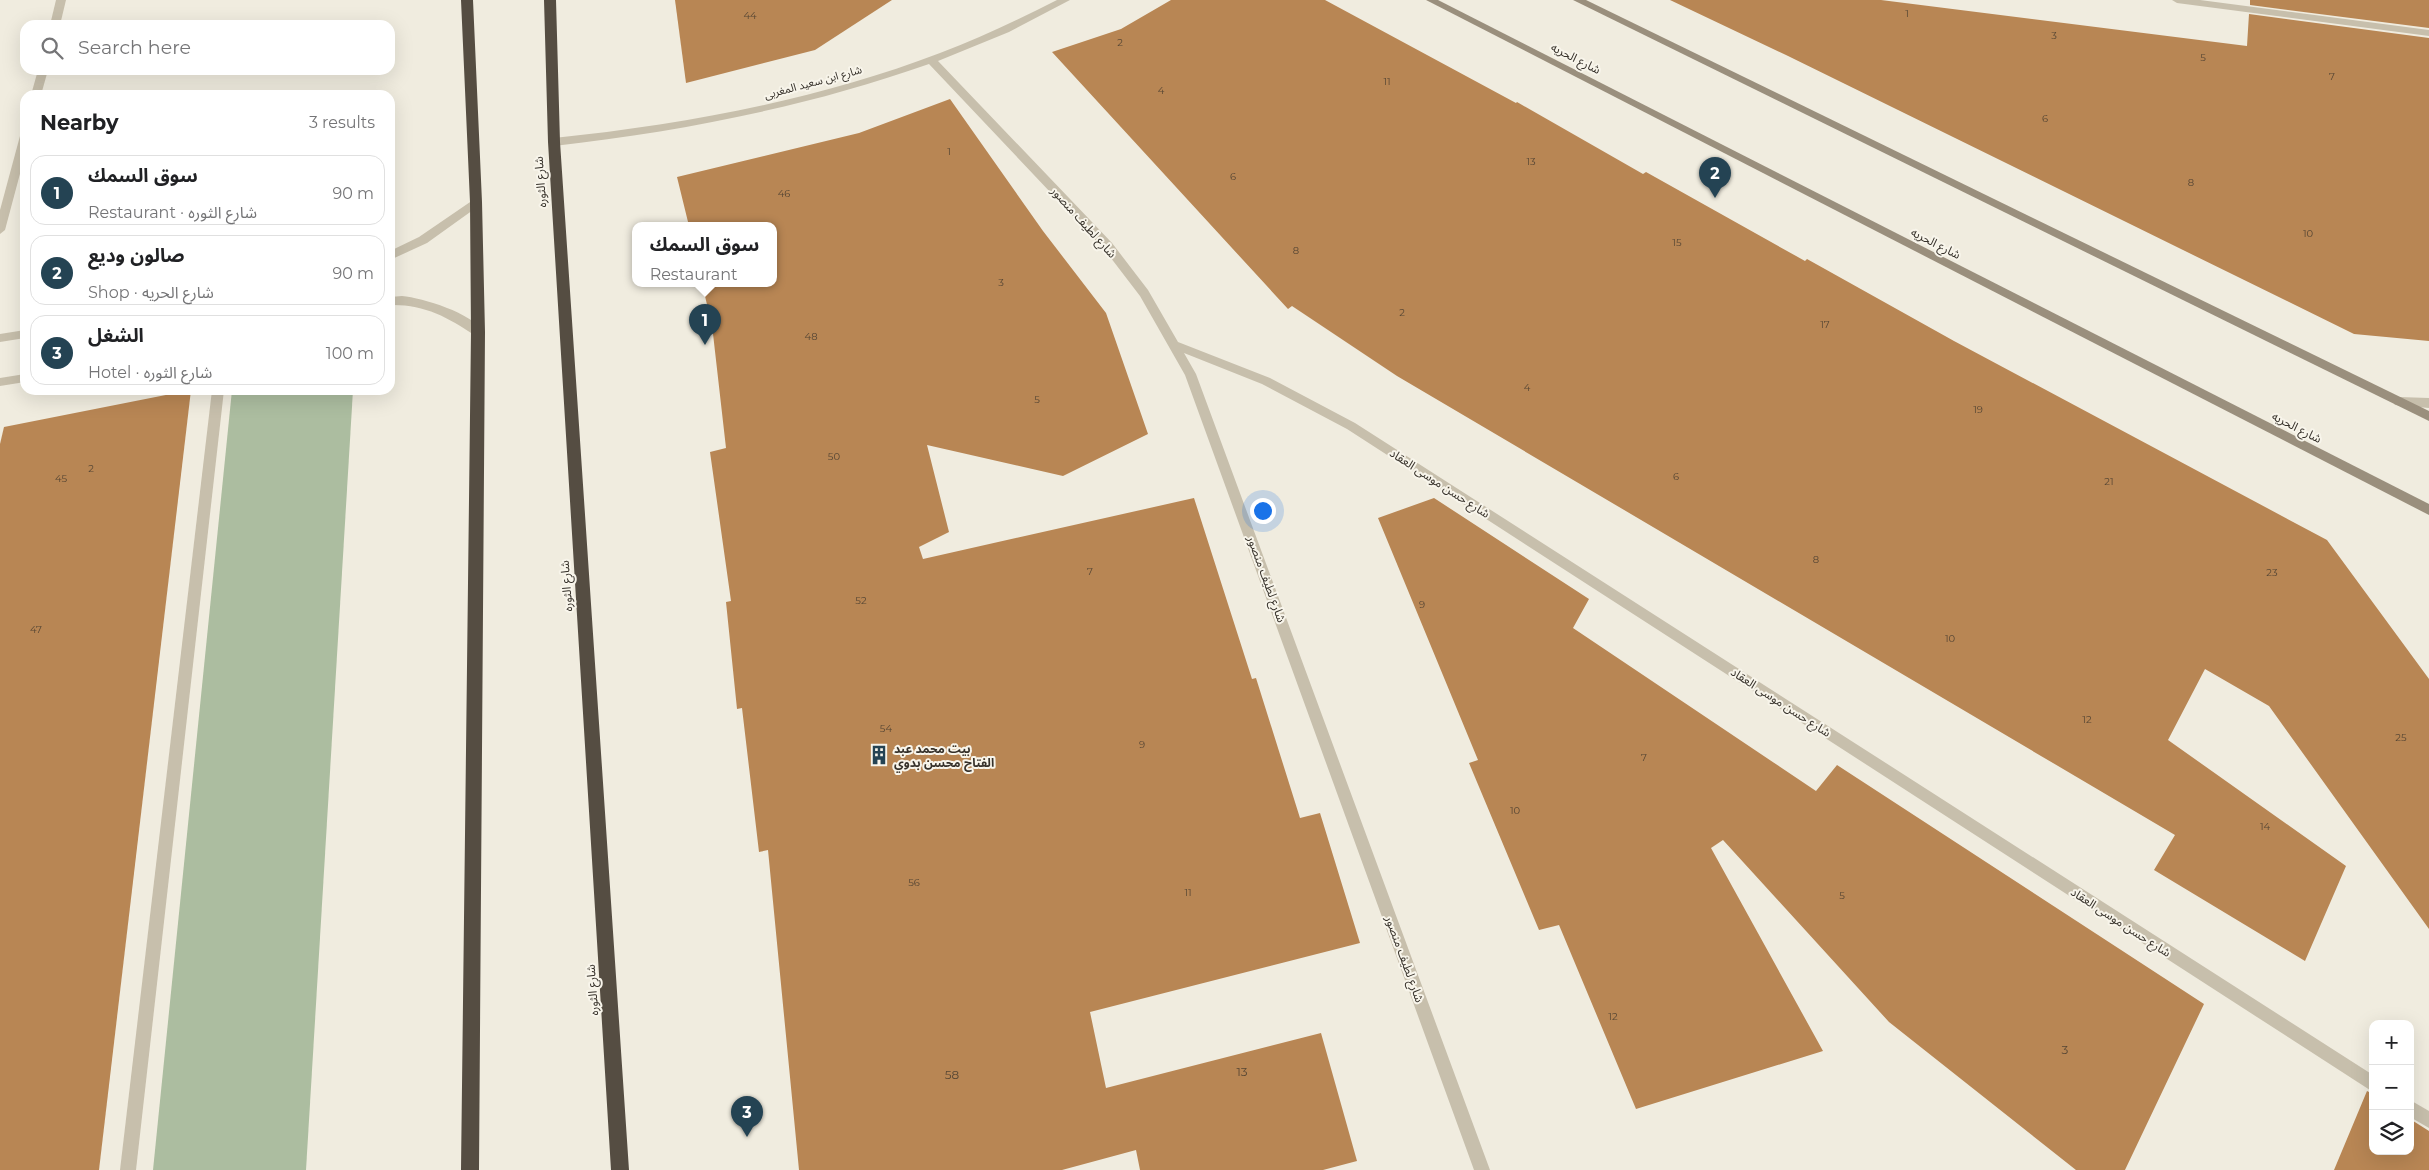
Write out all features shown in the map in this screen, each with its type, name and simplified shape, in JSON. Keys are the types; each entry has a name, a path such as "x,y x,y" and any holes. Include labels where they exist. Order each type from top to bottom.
{"highway":[{"path":"467,0 476,202 478,332 470,1170"},
{"name":"شارع الثوره","path":"550,0 554,142 620,1170"}],"street":[{"path":"56,20 62,0"},
{"name":"شارع ابن سعيد المغربى","path":"554,142 650,131 748,112 842,88 930,59 1019,22 1065,0"},
{"name":"شارع الحريه","path":"1431,0 2429,510"},
{"path":"1578,0 2429,416"},
{"path":"2177,0 2222,3 2429,33"},
{"name":"شارع لطيف منصور","path":"930,59 1108,246 1144,293 1176,346 1190,374 1482,1170"},
{"path":"37,90 42,75"},
{"path":"0,230 20,155"},
{"path":"395,254 423,240 476,202"},
{"path":"395,301 417,301 436,308 456,317 478,332"},
{"path":"0,338 20,335"},
{"name":"شارع حسن موسى العقاد","path":"1176,346 1222,361 1266,380 1351,426 2369,1081"},
{"path":"0,382 20,379"},
{"path":"128,1170 217,395"},
{"path":"2399,402 2429,403"},
{"path":"2413,1110 2429,1120"}],"green space":[{"path":"231,395 353,395 306,1170 153,1170"}],"building":[{"path":"675,0 892,0 815,50 686,83"},
{"path":"1171,0 1325,0 1517,102 1643,174 1646,172 1805,261 1807,259 1954,341 2327,540 2429,679 2429,929 2269,706 2205,669 2168,740 2346,866 2305,961 2154,870 2175,835 1397,376 1292,306 1288,309 1052,52 1121,29"},
{"path":"1670,0 1881,0 2247,46 2249,14 2429,38 2429,341 2354,334"},
{"path":"2250,0 2429,0 2429,28 2250,5"},
{"path":"950,99 1043,231 1106,313 1148,434 1063,476 927,445 949,532 919,547 923,559 1194,498 1252,679 1256,678 1300,818 1320,813 1360,943 1090,1012 1106,1088 1321,1033 1357,1161 1323,1170 1140,1170 1136,1150 1062,1170 799,1170 768,850 759,852 742,708 737,709 726,602 731,601 710,452 726,448 712,325 703,287 777,287 777,222 688,222 677,177 859,133"},
{"path":"166,395 190,395 99,1170 0,1170 0,444 4,427"},
{"path":"1434,498 1589,599 1573,628 1816,791 1837,765 2204,1004 2125,1170 2076,1170 1889,1022 1723,840 1711,848 1823,1051 1636,1109 1559,925 1539,930 1469,763 1478,760 1378,518"},
{"path":"2367,1091 2369,1092 2369,1155 2414,1155 2414,1122 2429,1131 2429,1170 2334,1170"}],"place":[{"name":"صالون وديع","path":"1715,198"},
{"name":"سوق السمك","path":"705,345"},
{"name":"بيت محمد عبد الفتاح محسن بدوي","path":"879,755"},
{"name":"الشغل","path":"747,1137"}]}
